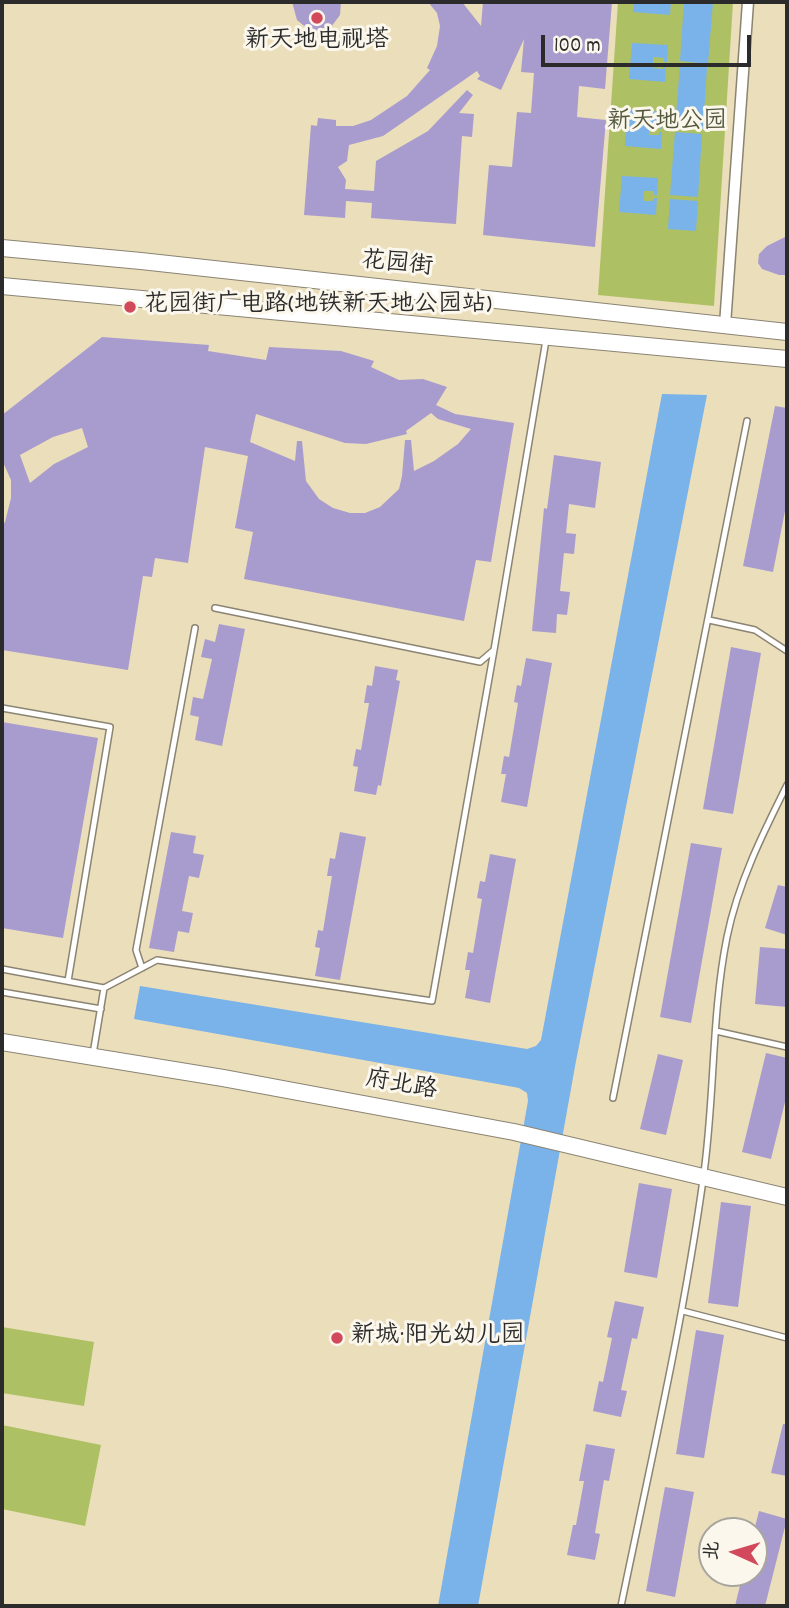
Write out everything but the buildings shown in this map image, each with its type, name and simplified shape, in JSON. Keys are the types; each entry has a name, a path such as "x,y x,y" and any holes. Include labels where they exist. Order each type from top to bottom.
{"main road":[{"name":"花园街","path":"2,248 155,262 787,332"},
{"path":"2,286 787,359"},
{"name":"府北路","path":"2,1042 223,1078 570,1143 787,1197"}],"street":[{"path":"725,325 748,2"}],"lane":[{"path":"2,969 104,988 157,960 432,1001 546,337"},
{"path":"613,1098 747,421"},
{"path":"215,608 480,662 494,650"},
{"path":"709,620 755,630 787,651"},
{"path":"142,968 136,950 195,628"},
{"path":"2,708 110,727 68,981"},
{"path":"621,1606 682,1311 704,1177 727,936 754,851 787,785"},
{"path":"93,1057 104,988"},
{"path":"2,992 101,1009"},
{"path":"716,1031 787,1047"},
{"path":"682,1311 787,1338"}],"green space":[{"name":"新天地公园","path":"618,2 733,2 714,306 598,295"},
{"path":"2,1327 94,1342 84,1406 2,1393"},
{"path":"2,1425 101,1445 85,1526 2,1509"}],"water":[{"path":"634,2 671,2 670,15 633,12"},
{"path":"684,2 713,2 708,64 680,61"},
{"path":"632,43 668,45 667,62 664,62 664,58 653,57 653,68 663,69 663,65 666,65 665,82 629,79"},
{"path":"680,65 707,67 703,129 675,127"},
{"path":"627,109 664,112 662,129 659,129 659,125 649,124 649,135 659,135 659,132 662,132 661,149 625,146"},
{"path":"675,132 702,134 698,197 670,195"},
{"path":"622,176 658,178 657,195 654,195 654,191 644,191 643,201 657,198 656,215 619,212"},
{"path":"670,199 698,201 696,231 668,229"},
{"path":"662,394 707,395 576,1061 478,1606 438,1606 528,1101 527,1093 519,1088 134,1019 140,986 527,1049 536,1046 541,1040"}],"place":[{"name":"新天地电视塔","path":"317,18"},
{"name":"花园街广电路(地铁新天地公园站)","path":"130,307"},
{"name":"新城·阳光幼儿园","path":"337,1338"}]}
